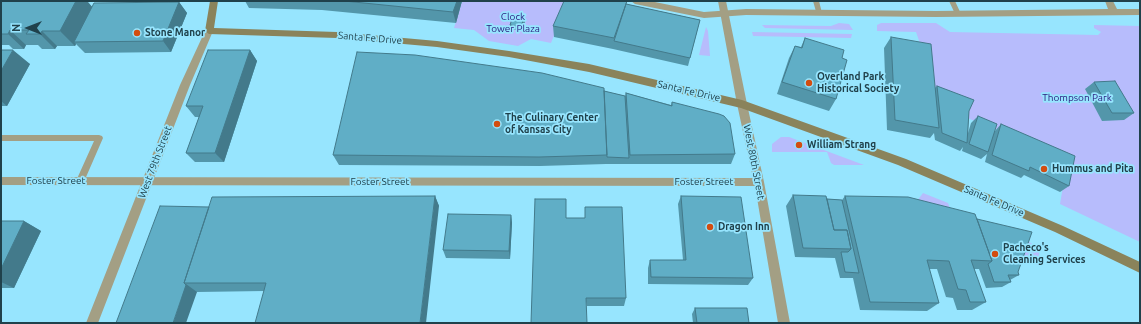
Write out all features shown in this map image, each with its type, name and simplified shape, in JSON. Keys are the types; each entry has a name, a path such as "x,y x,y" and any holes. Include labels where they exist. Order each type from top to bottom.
{"main road":[{"name":"West 79th Street","path":"209,31 214,1"},
{"name":"Santa Fe Drive","path":"209,31 337,35 423,43 509,54 589,68 742,104 902,162 1059,229 1140,268"}],"street":[{"path":"636,1 697,15 819,12 958,14 1140,12"},
{"name":"West 80th Street","path":"722,1 759,182 784,323"},
{"path":"1108,1 1114,13"},
{"name":"West 79th Street","path":"92,323 185,85 209,31"},
{"name":"Foster Street","path":"1,181 759,182"}],"lane":[{"path":"816,1 819,12"},
{"path":"952,1 958,14"},
{"path":"1,138 99,138 80,181"}],"green space":[{"name":"Clock Tower Plaza","path":"462,1 568,1 551,43 531,39 518,46 489,41 474,30 454,28"},
{"path":"839,23 849,24 853,30 765,28 762,25 831,26"},
{"name":"Thompson Park","path":"881,23 936,23 950,32 1098,35 1101,32 1094,28 1094,25 1140,26 1140,242 1060,204 1067,163 1033,143 967,118 970,108 930,93 928,66 916,32 877,31 877,25"},
{"path":"706,27 708,31 710,56 699,55"},
{"path":"752,32 852,34 851,38 753,36"},
{"path":"781,137 789,137 864,165 834,165 831,163 827,152 772,152 772,144"},
{"path":"923,193 948,203 950,208 917,201"},
{"path":"1023,238 1040,249 1037,265 1016,257"}],"building":[{"path":"1,1 76,1 60,31 42,31 40,34 26,34 29,30 10,30 8,34 1,34"},
{"path":"344,1 457,1 453,12"},
{"path":"564,1 627,1 614,38 553,26"},
{"path":"179,2 163,41 74,42 94,3"},
{"path":"626,4 700,20 690,58 614,41"},
{"path":"513,16 524,18 521,27 510,25"},
{"path":"891,37 931,44 939,128 895,120"},
{"name":"Overland Park Historical Society","path":"805,38 844,50 842,58 847,60 836,99 782,82 795,46 802,48"},
{"path":"1,50 13,50 1,71"},
{"path":"208,50 250,50 215,153 186,153 203,106 186,106"},
{"path":"357,52 415,55 542,73 604,88 607,155 539,157 333,155"},
{"path":"1115,81 1134,113 1112,113 1094,82"},
{"path":"937,86 974,100 969,111 967,143 942,133"},
{"path":"604,91 625,96 629,158 607,157"},
{"path":"626,93 672,106 672,102 724,116 730,123 735,154 630,155"},
{"path":"978,116 997,124 988,152 969,144"},
{"path":"1001,124 1075,156 1069,186 1030,167 1029,171 992,155"},
{"path":"793,195 826,196 834,230 847,230 851,249 803,248"},
{"path":"435,196 420,323 255,323 266,283 184,283 212,197"},
{"path":"681,196 741,197 753,278 651,277 650,260 686,260"},
{"path":"845,196 908,197 975,214 992,261 971,260 986,302 970,302 966,290 958,289 949,261 927,260 939,303 870,302"},
{"path":"535,199 566,199 566,218 585,218 585,207 622,207 626,298 586,298 587,323 531,323"},
{"path":"827,199 842,200 859,273 845,272 841,252 848,252 851,249 847,230 834,230"},
{"path":"160,206 209,207 184,283 186,285 173,323 116,323"},
{"path":"448,214 511,215 509,251 443,250"},
{"path":"977,219 1032,232 1018,272 1019,275 1008,275 1011,282 994,282 988,264 992,261"},
{"path":"1,221 24,221 1,269"},
{"path":"695,308 747,308 749,323 697,323"}],"place":[{"name":"Stone Manor","path":"137,33"},
{"name":"Overland Park Historical Society","path":"809,83"},
{"name":"The Culinary Center of Kansas City","path":"497,124"},
{"name":"William Strang","path":"799,145"},
{"name":"Hummus and Pita","path":"1044,169"},
{"name":"Dragon Inn","path":"710,227"},
{"name":"Pacheco's Cleaning Services","path":"995,254"}]}
